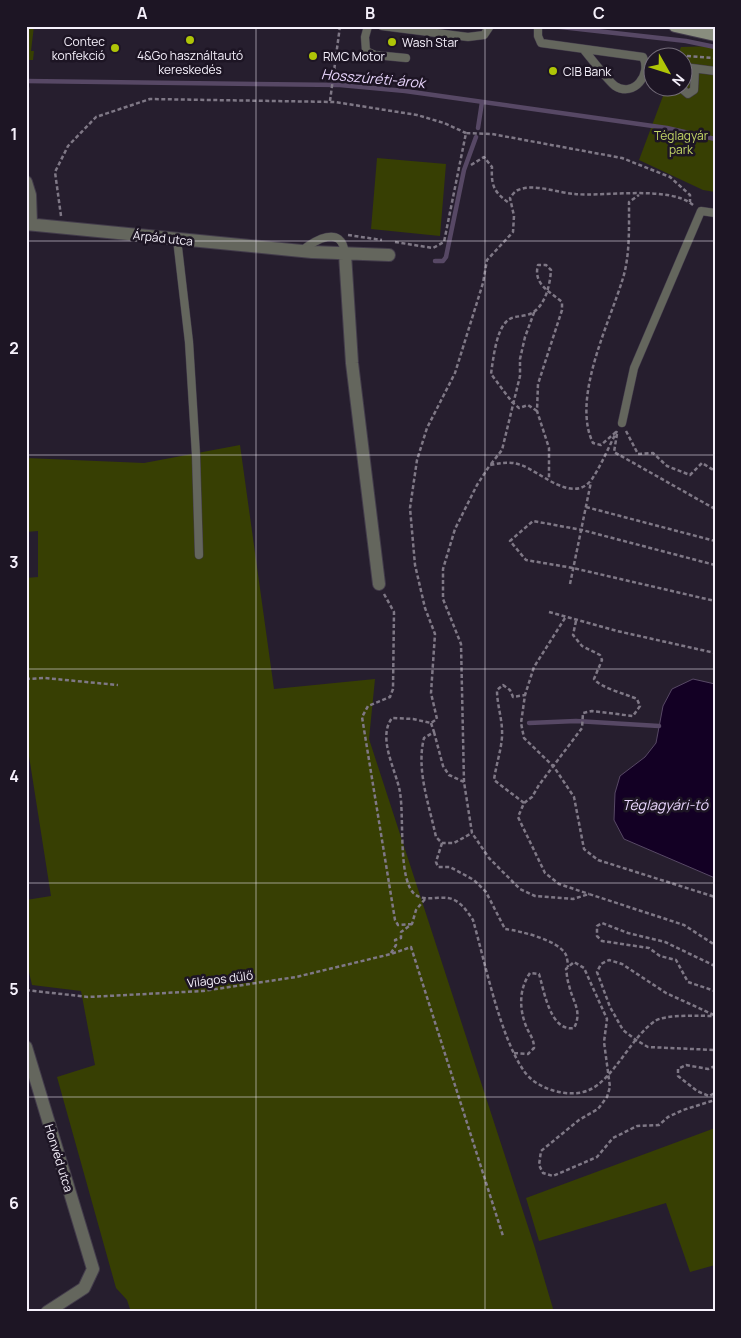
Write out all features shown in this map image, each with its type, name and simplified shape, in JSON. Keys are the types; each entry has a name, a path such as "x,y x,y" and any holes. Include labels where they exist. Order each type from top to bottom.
{"main road":[{"path":"675,26 715,35"}],"street":[{"path":"26,182 30,195 29,224"},
{"name":"Árpád utca","path":"29,224 301,251 389,255"},
{"path":"344,254 352,363 379,584"},
{"name":"Honvéd utca","path":"26,1047 93,1269 84,1288 48,1312"}],"lane":[{"path":"368,26 365,37 366,51 375,55 406,58"},
{"path":"382,26 468,37 484,35 490,26"},
{"path":"538,26 538,36 541,43 642,57 646,63 645,76 637,86 624,90 614,86 584,50"},
{"path":"694,90 695,69 715,71"},
{"path":"622,423 634,368 701,211 715,213"},
{"path":"301,251 322,237 334,238 342,244 344,254"},
{"path":"177,239 189,342 196,455 199,555"}],"path":[{"path":"330,102 340,26"},
{"path":"694,56 715,58"},
{"path":"27,73 28,90"},
{"path":"62,228 55,172 68,146 96,117 150,99 330,102 416,115 444,123 466,133 492,134 622,158 670,177 690,195 690,202"},
{"path":"334,238 351,235 433,248 442,245 466,133"},
{"path":"471,165 484,157 492,167 491,183 496,194 510,203"},
{"path":"701,211 690,202 676,197 617,192 577,194 532,188 517,190 510,198 514,216 513,232 487,260 483,283 455,373 427,428 414,479 410,508 416,565 425,608 435,634 431,693 437,719 431,723 413,718 392,718 386,735 400,792 406,869 410,888 417,896 425,899 450,898 464,906 473,920 513,1052 525,1073 544,1087 567,1094 589,1090 608,1075 636,1040 656,1020 715,1016"},
{"path":"617,431 601,445 593,443 587,431 588,400 596,354 624,277 629,231 629,202 633,197 641,194"},
{"path":"537,411 528,405 519,408 512,402 491,374 494,352 504,323 511,317 530,314 542,304 548,290 551,270 546,265 538,265 536,274 540,284 548,290 562,302 562,310 538,384 537,411 549,448 549,479"},
{"path":"536,309 525,337 520,359 520,376 512,402 502,450 477,485 455,529 443,569 443,599 461,644 464,782 472,833 489,858 520,889 535,896 573,899 589,894"},
{"path":"570,584 591,480 622,423"},
{"path":"622,423 638,454 653,453 667,466 690,475 702,463 715,471"},
{"path":"617,431 614,452 715,509"},
{"path":"490,465 507,462 520,464 566,488 579,489 591,480"},
{"path":"586,507 715,540"},
{"path":"715,565 582,530 533,521 510,541 526,560 573,568 715,601"},
{"path":"379,584 394,612 394,689 390,698 368,706 362,717 395,920 398,925 412,924"},
{"path":"549,612 576,621 715,653"},
{"path":"565,618 534,667 525,695 521,723 524,738 554,767 574,796 584,849 598,860 715,897"},
{"path":"576,621 573,635 582,646 600,655 602,660 596,670 594,679 597,683 637,699 640,706 634,716 584,713 582,728 532,797 524,803 518,817 545,873 559,884 684,925 715,945"},
{"path":"26,679 45,678 118,685"},
{"path":"524,803 494,780 502,738 502,714 497,690 503,685 510,690 513,697 525,695"},
{"path":"431,723 443,766 449,775 464,782"},
{"path":"434,732 424,738 420,753 422,774 436,837 442,843 454,842 472,833"},
{"path":"442,843 436,862 438,867 450,867 474,880 486,892 505,929 542,938 566,954 569,986 578,1007 578,1021 574,1028 563,1027 554,1018 547,1004 539,974 530,973 524,982 521,995 522,1012 527,1027 534,1039 534,1048 528,1054 513,1052"},
{"path":"391,954 396,945 395,940 401,938 402,932 412,924 416,910 425,899"},
{"path":"715,966 664,942 628,933 602,922 597,926 597,936 602,940 649,948 660,956 676,960 688,982 715,991"},
{"name":"Világos dűlő","path":"26,990 88,997 203,991 296,977 391,954 411,947 503,1236"},
{"path":"715,1016 666,993 622,964 609,960 600,964 596,972 599,982 624,1030 636,1040 648,1046 715,1050"},
{"path":"568,967 574,962 584,968 607,1019 604,1042 610,1087 607,1098 598,1109 579,1120 541,1151 539,1165 543,1173 553,1176 597,1157 613,1138 637,1126 659,1125 668,1117 683,1110 715,1100"},
{"path":"715,1066 708,1069 686,1065 678,1069 678,1076 697,1091 709,1096 715,1093"}],"green space":[{"path":"26,26 34,26 31,51 34,51 33,60 26,60"},
{"name":"Téglagyár park","path":"715,46 715,192 703,190 639,160 662,98 694,98 694,48 681,47"},
{"path":"377,158 446,164 440,236 371,229"},
{"path":"240,445 274,689 375,679 369,739 535,1248 554,1312 131,1312 127,1300 116,1288 57,1077 95,1065 81,991 32,985 26,959 26,900 51,896 26,737 26,578 38,577 38,531 26,532 26,458 144,463"},
{"path":"715,1128 715,1265 690,1272 666,1203 539,1241 526,1198"}],"water":[{"name":"Téglagyári-tó","path":"693,679 715,684 715,878 624,839 614,820 615,793 620,776 645,757 656,743 663,706 672,689"}],"waterway":[{"path":"552,26 686,41 715,47"},
{"name":"Hosszúréti-árok","path":"26,81 340,85 405,91 667,128 715,139"},
{"path":"478,128 482,102"},
{"path":"435,261 443,261 446,257 464,170 476,137"},
{"path":"529,723 576,721 659,726"}],"place":[{"name":"4&Go használtautó kereskedés","path":"190,40"},
{"name":"Wash Star","path":"392,42"},
{"name":"Contec konfekció","path":"115,48"},
{"name":"RMC Motor","path":"313,56"},
{"name":"CIB Bank","path":"553,71"}]}
